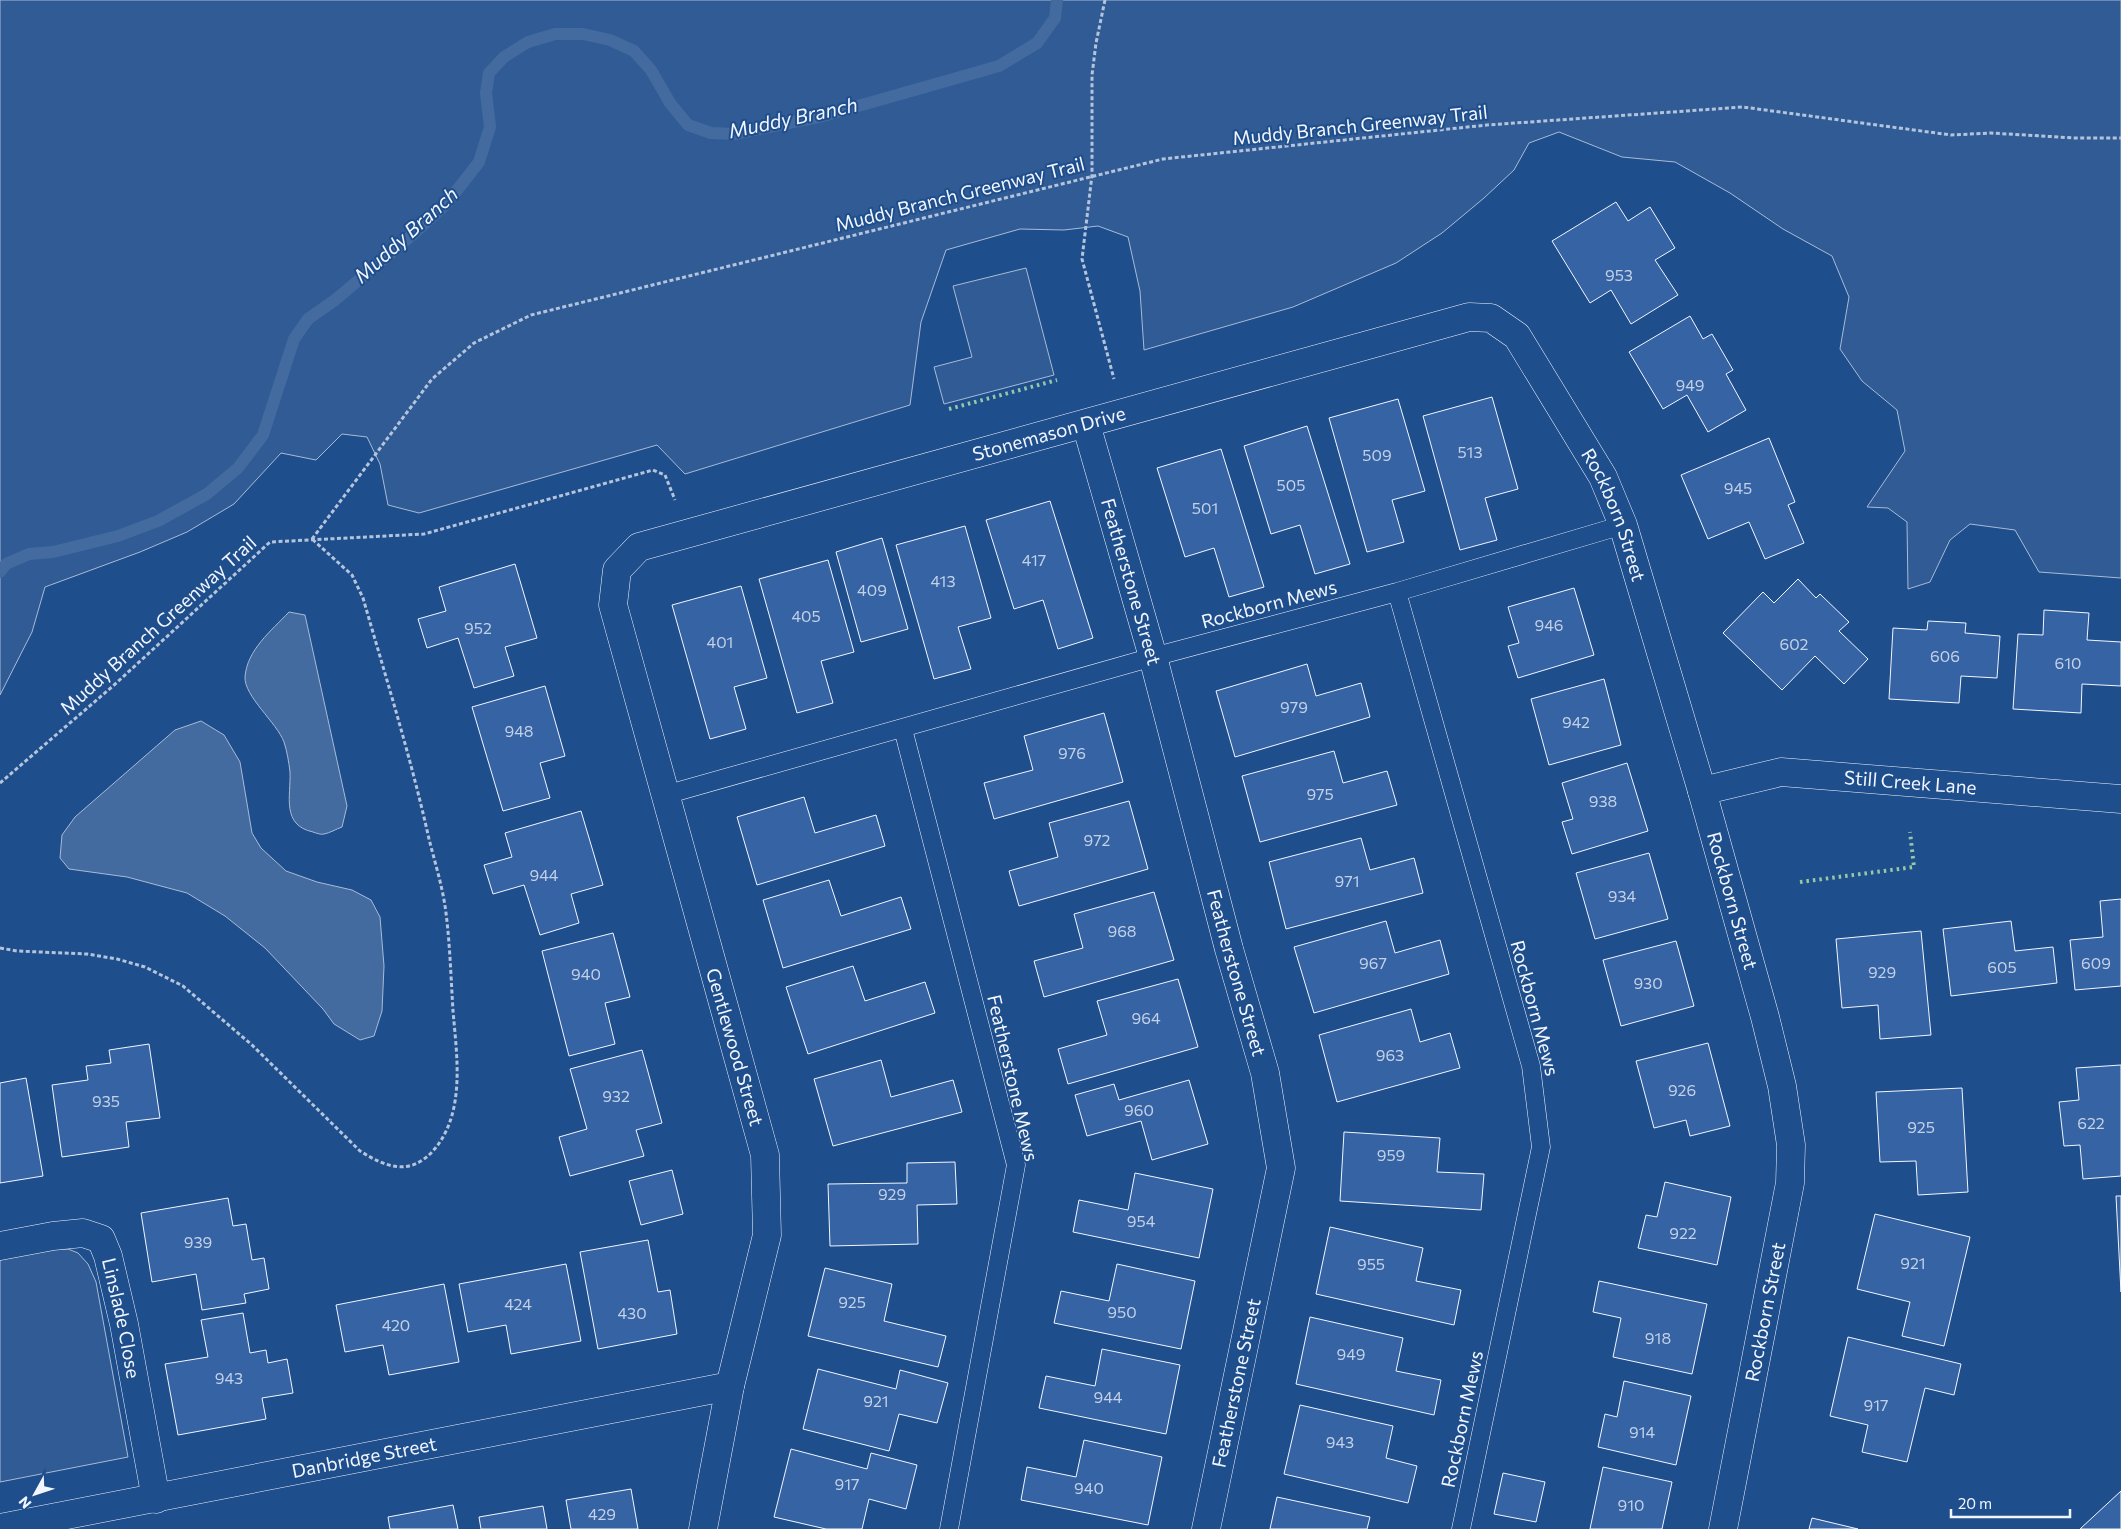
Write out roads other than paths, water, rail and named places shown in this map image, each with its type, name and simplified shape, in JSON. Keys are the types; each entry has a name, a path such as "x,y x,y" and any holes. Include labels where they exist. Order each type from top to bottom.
{"street":[{"name":"Stonemason Drive","path":"617,570 639,547 1124,414 1468,317 1491,318"},
{"name":"Rockborn Street","path":"1491,318 1517,336 1602,477 1623,525 1702,791 1765,1017 1782,1086 1790,1145 1790,1183 1723,1529"},
{"name":"Featherstone Street","path":"1086,424 1153,657 1229,949 1265,1073 1281,1168 1206,1529"},
{"name":"Gentlewood Street","path":"617,570 613,606 765,1155 767,1235 730,1386 703,1529"},
{"name":"Still Creek Lane","path":"1702,791 1781,772 2121,799"},
{"name":"Linslade Close","path":"0,1246 53,1236 83,1233 101,1239 108,1256 124,1324 156,1499"},
{"name":"Danbridge Street","path":"0,1528 730,1386"}],"lane":[{"name":"Rockborn Mews","path":"1153,657 1397,592 1623,525"},
{"name":"Rockborn Mews","path":"1397,592 1531,1066 1541,1147 1461,1529"},
{"path":"665,796 1153,657"},
{"name":"Featherstone Mews","path":"902,729 1016,1165 949,1529"}],"waterway":[{"name":"Muddy Branch","path":"0,572 6,564 29,554 53,552 118,536 158,521 207,494 238,468 263,435 294,339 308,319 335,300 447,203 479,162 490,127 486,93 489,73 504,57 528,42 555,34 583,34 610,40 634,51 651,70 670,103 688,125 711,133 734,134 823,116 999,66 1037,43 1055,18 1057,0"}]}
